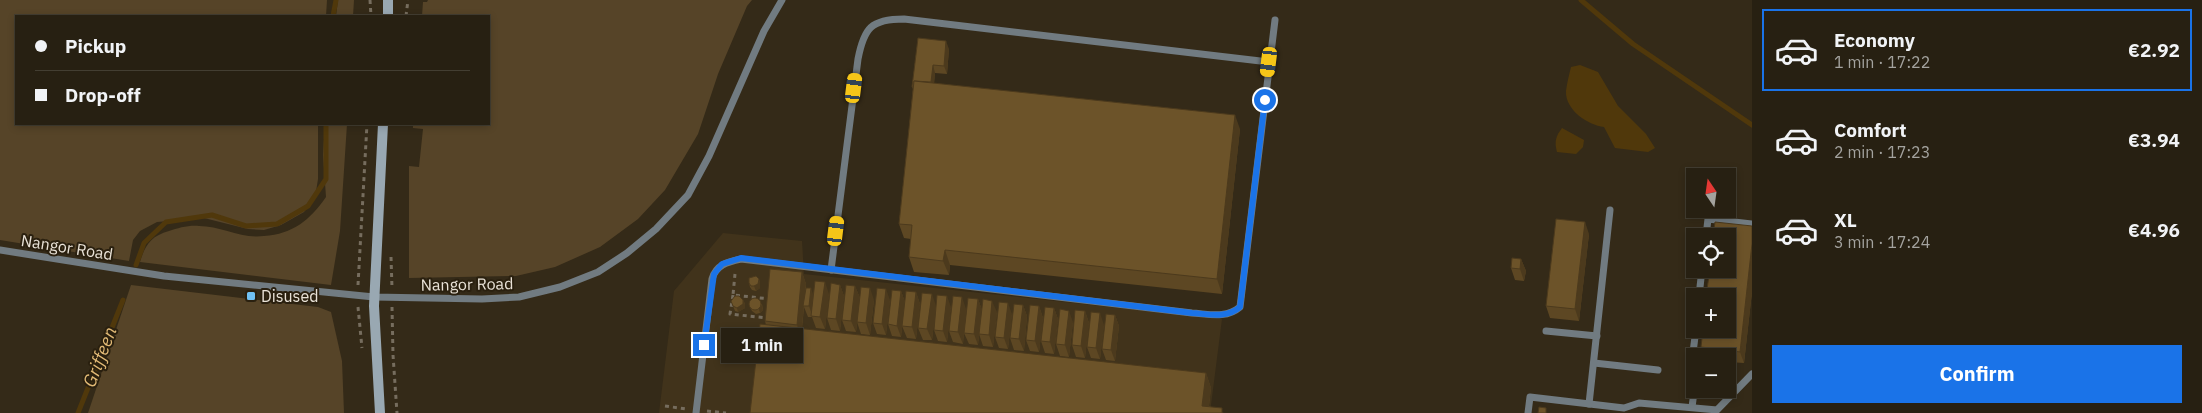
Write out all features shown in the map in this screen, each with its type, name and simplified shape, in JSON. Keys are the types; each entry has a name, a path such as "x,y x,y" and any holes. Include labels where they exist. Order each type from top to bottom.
{"street":[{"path":"388,0 388,15"},
{"path":"380,413 374,297 382,125"}],"lane":[{"name":"Nangor Road","path":"0,250 164,276 374,297 519,298 560,287 598,272 626,253 656,229 688,195 709,156 764,31 782,0"},
{"path":"831,270 858,59 862,38 877,23 890,19 904,19 1269,62"},
{"path":"696,413 712,280 717,268 722,264 741,258 1192,313 1220,315 1233,312 1240,307 1275,20"},
{"path":"1589,404 1610,210"},
{"path":"1707,228 1708,219 1752,224"},
{"path":"1546,331 1597,336"},
{"path":"1594,363 1658,370"},
{"path":"1528,413 1530,397 1624,408 1639,403 1717,410 1752,374"},
{"path":"1692,407 1693,398"}],"path":[{"path":"370,0 371,15"},
{"path":"406,15 408,0"},
{"path":"357,295 367,125"},
{"path":"735,274 730,314 767,320 768,309"},
{"path":"733,295 770,300 771,292"},
{"path":"392,297 392,355 397,413"}],"shaded area":[{"path":"0,0 327,0 326,15 15,15 15,125 318,125 318,179 315,198 304,212 281,225 264,230 248,229 204,218 157,222 140,231 133,240 129,261 0,240"},
{"path":"338,0 354,0 353,15 336,15"},
{"path":"428,0 752,0 747,6 718,74 698,134 665,190 638,219 600,247 555,267 516,276 409,278 409,166 419,167 423,129 413,128 413,125 490,125 490,15 422,15 423,2"},
{"path":"1580,65 1598,72 1618,106 1646,134 1655,148 1648,152 1615,148 1604,127 1585,120 1573,110 1567,98 1566,88 1571,67"},
{"path":"325,125 347,125 340,231 331,285 140,262 144,251 153,239 163,233 180,228 191,226 207,227 247,236 274,235 292,229 314,213 326,197 323,155"},
{"path":"1562,128 1584,140 1583,147 1576,154 1557,152 1556,139"},
{"path":"723,233 802,241 804,274 1222,319 1210,413 659,413 674,291"},
{"path":"131,285 318,307 331,312 342,361 344,413 88,413"}],"building":[{"path":"918,38 946,41 944,66 933,65 931,82 914,81 914,87 912,87"},
{"path":"914,81 1235,115 1217,279 945,250 943,261 909,257 912,225 899,224"},
{"path":"1556,219 1585,222 1575,309 1546,306"},
{"path":"1715,222 1752,226 1752,244 1740,352 1736,351 1736,348 1701,347 1702,338 1736,338 1736,288 1707,288 1709,278 1736,278 1736,228 1714,228"},
{"path":"1512,258 1521,259 1520,269 1511,268"},
{"path":"770,269 802,272 797,325 765,321"},
{"path":"756,276 759,279 758,284 751,286 749,278"},
{"path":"815,281 825,282 820,317 811,316"},
{"path":"831,283 840,285 836,319 827,318"},
{"path":"846,285 855,286 851,321 842,320"},
{"path":"861,287 870,288 866,323 857,322"},
{"path":"806,288 811,288 809,306 803,306"},
{"path":"877,288 886,289 882,324 873,323"},
{"path":"892,290 901,291 897,326 888,324"},
{"path":"906,291 916,292 912,327 902,326"},
{"path":"922,293 932,294 927,329 918,328"},
{"path":"937,295 947,296 943,331 934,330"},
{"path":"735,296 739,296 743,300 743,304 737,308 733,306 731,301"},
{"path":"953,296 962,297 958,332 949,331"},
{"path":"755,298 761,304 755,310 749,304"},
{"path":"968,298 978,299 974,334 964,333"},
{"path":"983,299 992,301 989,335 979,334"},
{"path":"999,302 1008,303 1004,338 995,337"},
{"path":"1014,304 1023,305 1019,339 1010,338"},
{"path":"1030,305 1039,306 1035,341 1026,340"},
{"path":"1045,307 1054,308 1050,342 1041,341"},
{"path":"1060,309 1069,311 1065,345 1056,344"},
{"path":"1075,310 1085,311 1081,346 1072,345"},
{"path":"1091,312 1100,313 1096,348 1087,347"},
{"path":"1106,314 1115,315 1111,350 1102,349"},
{"path":"760,324 1206,373 1202,406 1222,408 1222,413 750,413"},
{"path":"1539,407 1546,408 1546,413 1538,413"}],"waterway":[{"name":"Griffeen","path":"333,15 336,0"},
{"path":"1581,0 1633,44 1752,125"},
{"name":"Griffeen","path":"136,265 144,243 166,222 212,215 246,226 277,224 308,206 326,179 326,125"},
{"name":"Griffeen","path":"78,413 123,300"}],"place":[{"name":"Disused","path":"251,296"}],"route":[{"path":"704,345 714,274 722,264 741,258 1192,313 1220,315 1233,312 1240,307 1265,100"}]}
